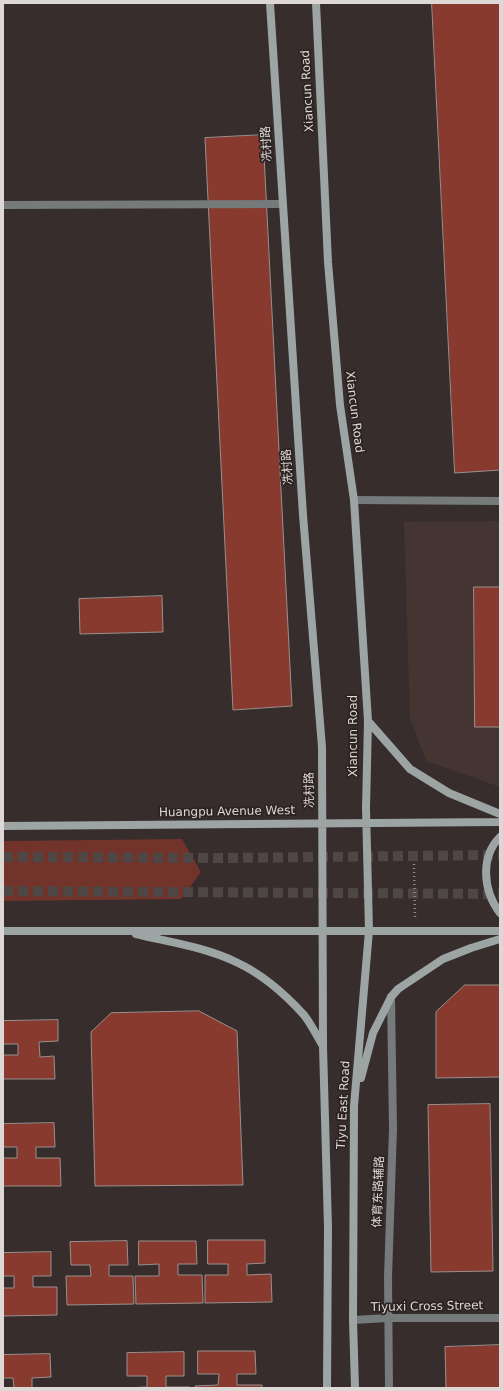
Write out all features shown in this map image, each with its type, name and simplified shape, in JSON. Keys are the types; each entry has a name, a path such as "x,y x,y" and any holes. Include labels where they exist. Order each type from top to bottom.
{"main road":[{"name":"冼村路","path":"270,3 302,507 322,746 324,930"},
{"name":"Xiancun Road","path":"316,3 328,262 340,406 354,500 368,721 366,823"},
{"path":"368,721 410,769 449,793 500,814"},
{"name":"Huangpu Avenue West","path":"3,826 323,822 500,822"},
{"name":"Tiyu East Road","path":"355,1388 353,1320 354,1106 369,931 366,823"},
{"path":"500,837 495,842 487,859 486,876 490,896 500,912"},
{"path":"121,930 202,949 237,962 254,972 277,989 304,1016 323,1046"},
{"name":"Tiyu East Road","path":"324,930 323,1046 328,1228 327,1388"},
{"path":"3,931 500,931"},
{"path":"354,1106 373,1032 391,997 398,989 442,959 500,939"}],"street":[{"path":"3,205 282,204"},
{"path":"354,500 500,501"},
{"name":"体育东路辅路","path":"389,1388 388,1277 392,1161 391,997"},
{"name":"Tiyuxi Cross Street","path":"353,1320 388,1318 500,1318"}],"path":[{"path":"414,864 415,921"}],"shaded area":[{"path":"500,521 500,787 426,761 410,718 404,522"},
{"path":"182,839 201,872 181,899 3,901 3,841"}],"building":[{"path":"432,3 500,3 500,470 455,473"},
{"path":"263,135 292,706 233,710 205,138"},
{"path":"474,587 500,587 500,727 475,727"},
{"path":"162,596 163,632 80,634 79,599"},
{"path":"465,985 500,985 500,1077 436,1078 436,1012"},
{"path":"199,1011 237,1031 243,1185 95,1186 91,1032 111,1013"},
{"path":"58,1020 58,1041 39,1042 40,1057 54,1056 55,1079 3,1079 3,1055 18,1055 18,1044 3,1044 3,1021"},
{"path":"490,1104 493,1271 431,1272 428,1105"},
{"path":"54,1123 55,1147 36,1147 36,1158 60,1158 61,1186 3,1186 3,1158 17,1158 17,1147 3,1147 3,1124"},
{"path":"208,1240 265,1240 265,1263 247,1264 247,1275 271,1274 272,1302 205,1303 205,1275 228,1275 228,1264 208,1264"},
{"path":"127,1241 128,1265 109,1265 109,1276 133,1276 134,1304 67,1305 66,1276 91,1276 90,1265 71,1265 70,1242"},
{"path":"139,1241 196,1241 197,1264 178,1264 178,1275 202,1275 203,1303 136,1304 135,1276 159,1276 159,1264 139,1265"},
{"path":"51,1252 51,1276 33,1276 33,1287 57,1287 57,1315 3,1316 3,1288 14,1288 14,1276 3,1276 3,1253"},
{"path":"500,1345 500,1388 446,1388 445,1347"},
{"path":"198,1351 255,1351 256,1374 237,1374 237,1385 262,1385 262,1388 195,1388 195,1386 218,1385 219,1374 198,1374"},
{"path":"184,1352 184,1376 166,1376 166,1387 190,1388 123,1388 147,1387 147,1376 127,1376 127,1353"},
{"path":"50,1354 51,1377 32,1378 32,1388 14,1388 13,1378 3,1378 3,1355"}],"tunnel":[{"path":"3,857 231,858 500,855"},
{"path":"3,891 500,894"}]}
